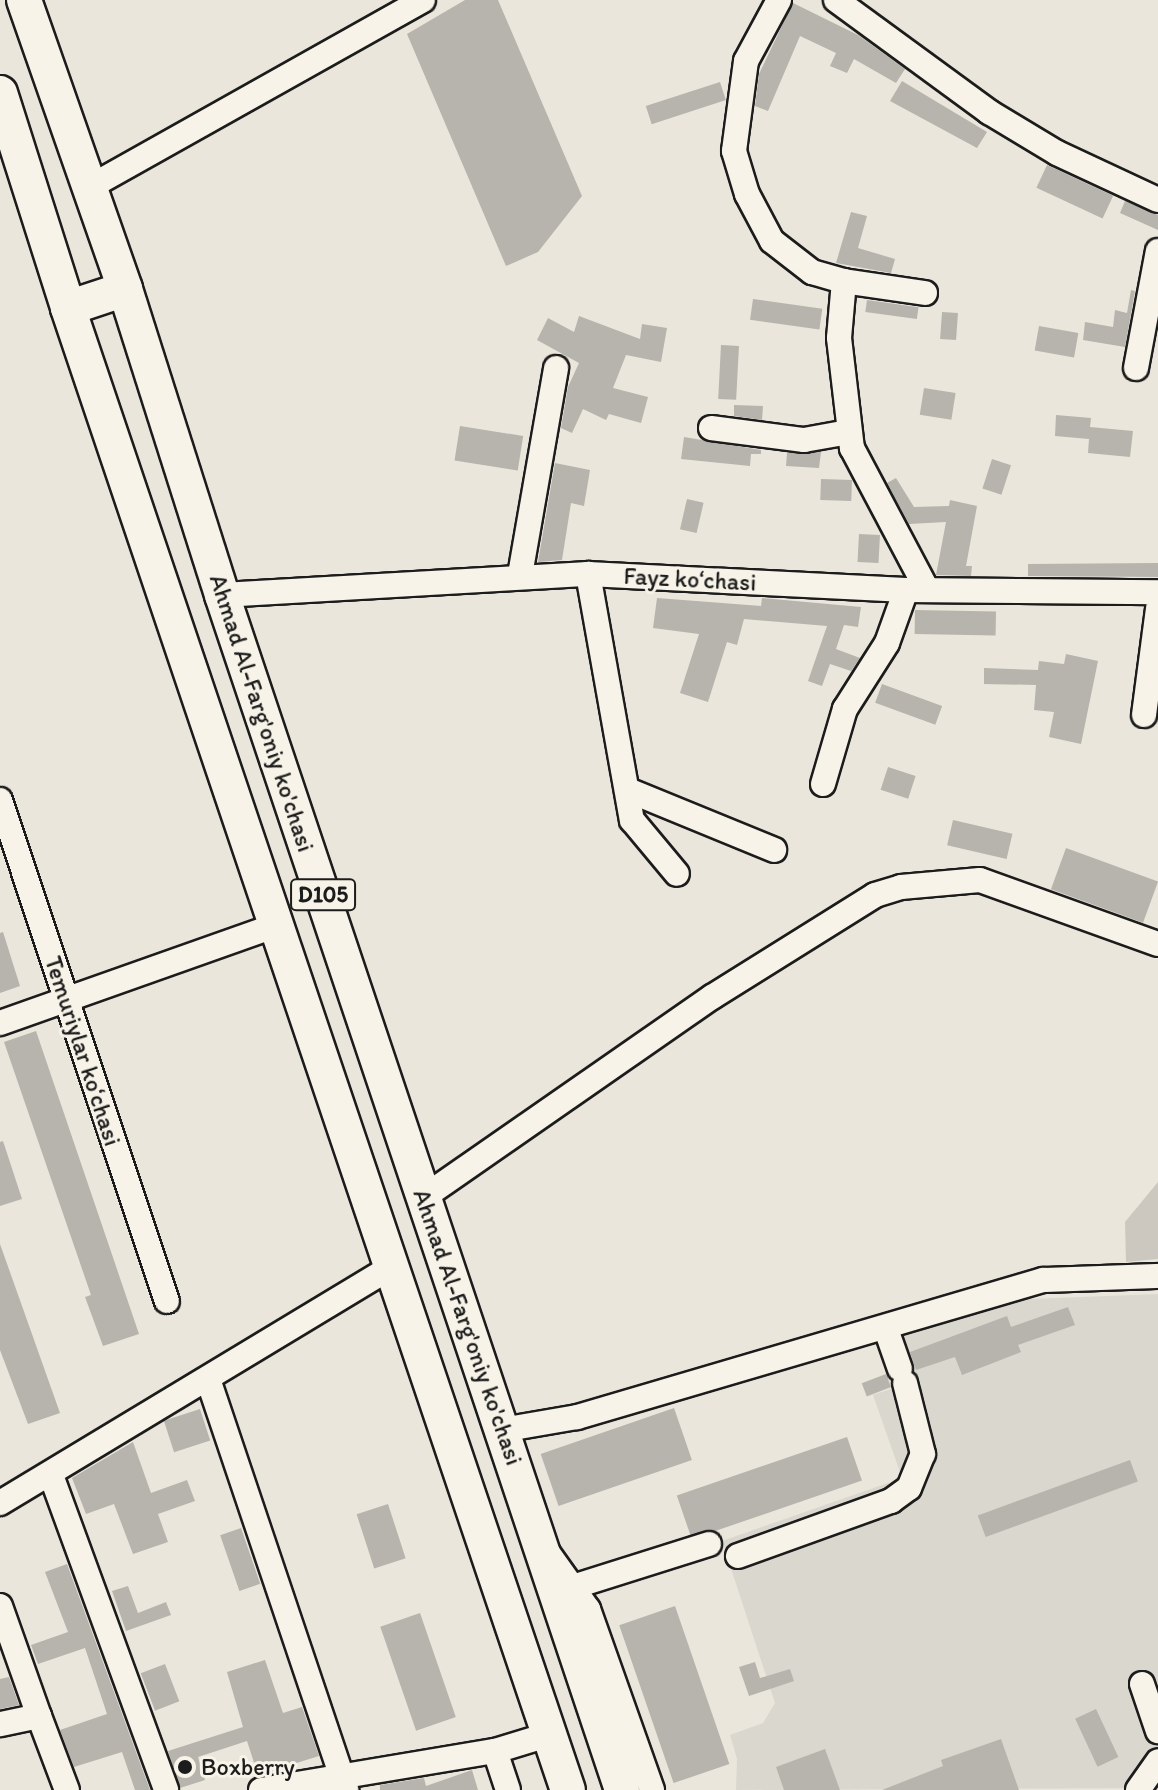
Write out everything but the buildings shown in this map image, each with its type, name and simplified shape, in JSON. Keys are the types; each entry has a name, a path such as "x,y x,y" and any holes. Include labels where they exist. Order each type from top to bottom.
{"highway":[{"name":"Ahmad Al-Farg'oniy ko'chasi","path":"24,0 125,289 222,595 502,1430 545,1549 566,1589 622,1790"},
{"name":"Ahmad Al-Farg'oniy ko'chasi","path":"0,93 68,308 279,924 568,1790"},
{"path":"68,308 125,289"}],"street":[{"path":"88,188 423,0"},
{"path":"779,0 746,61 734,151 747,194 772,241 812,272 844,281 925,293"},
{"path":"836,0 989,112 1057,153 1158,200"},
{"path":"1136,368 1158,251"},
{"path":"823,784 845,709 887,643 916,589 849,432 839,338 844,281"},
{"path":"520,575 556,368"},
{"path":"711,428 804,440 849,432"},
{"path":"588,574 632,820 677,874"},
{"name":"Fayz koʻchasi","path":"222,595 520,575 588,574 916,589 1158,592"},
{"path":"1144,715 1158,608"},
{"path":"628,790 774,850"},
{"name":"Temuriylar koʻchasi","path":"0,800 167,1301"},
{"path":"424,1197 712,997 875,895 980,880 1158,944"},
{"path":"0,1023 279,924"},
{"path":"0,1503 393,1266"},
{"path":"502,1430 577,1417 886,1329 1043,1280 1158,1276"},
{"path":"738,1556 891,1501 909,1488 923,1454 886,1329"},
{"path":"208,1379 344,1783"},
{"path":"51,1475 166,1790"},
{"path":"652,1790 566,1589 709,1544"},
{"path":"0,1606 67,1790"},
{"path":"1142,1684 1158,1731"},
{"path":"0,1724 39,1716"},
{"path":"261,1790 344,1783 495,1751 551,1734"},
{"path":"495,1751 508,1790"},
{"path":"1138,1790 1158,1761"}],"shaded area":[{"path":"1158,1182 1158,1259 1126,1262 1125,1222"},
{"path":"1158,1294 1158,1788 736,1790 737,1759 730,1735 763,1723 775,1703 722,1541 902,1478 873,1395 914,1381 897,1332 1005,1300"}],"place":[{"name":"Boxberry","path":"185,1767"}]}
